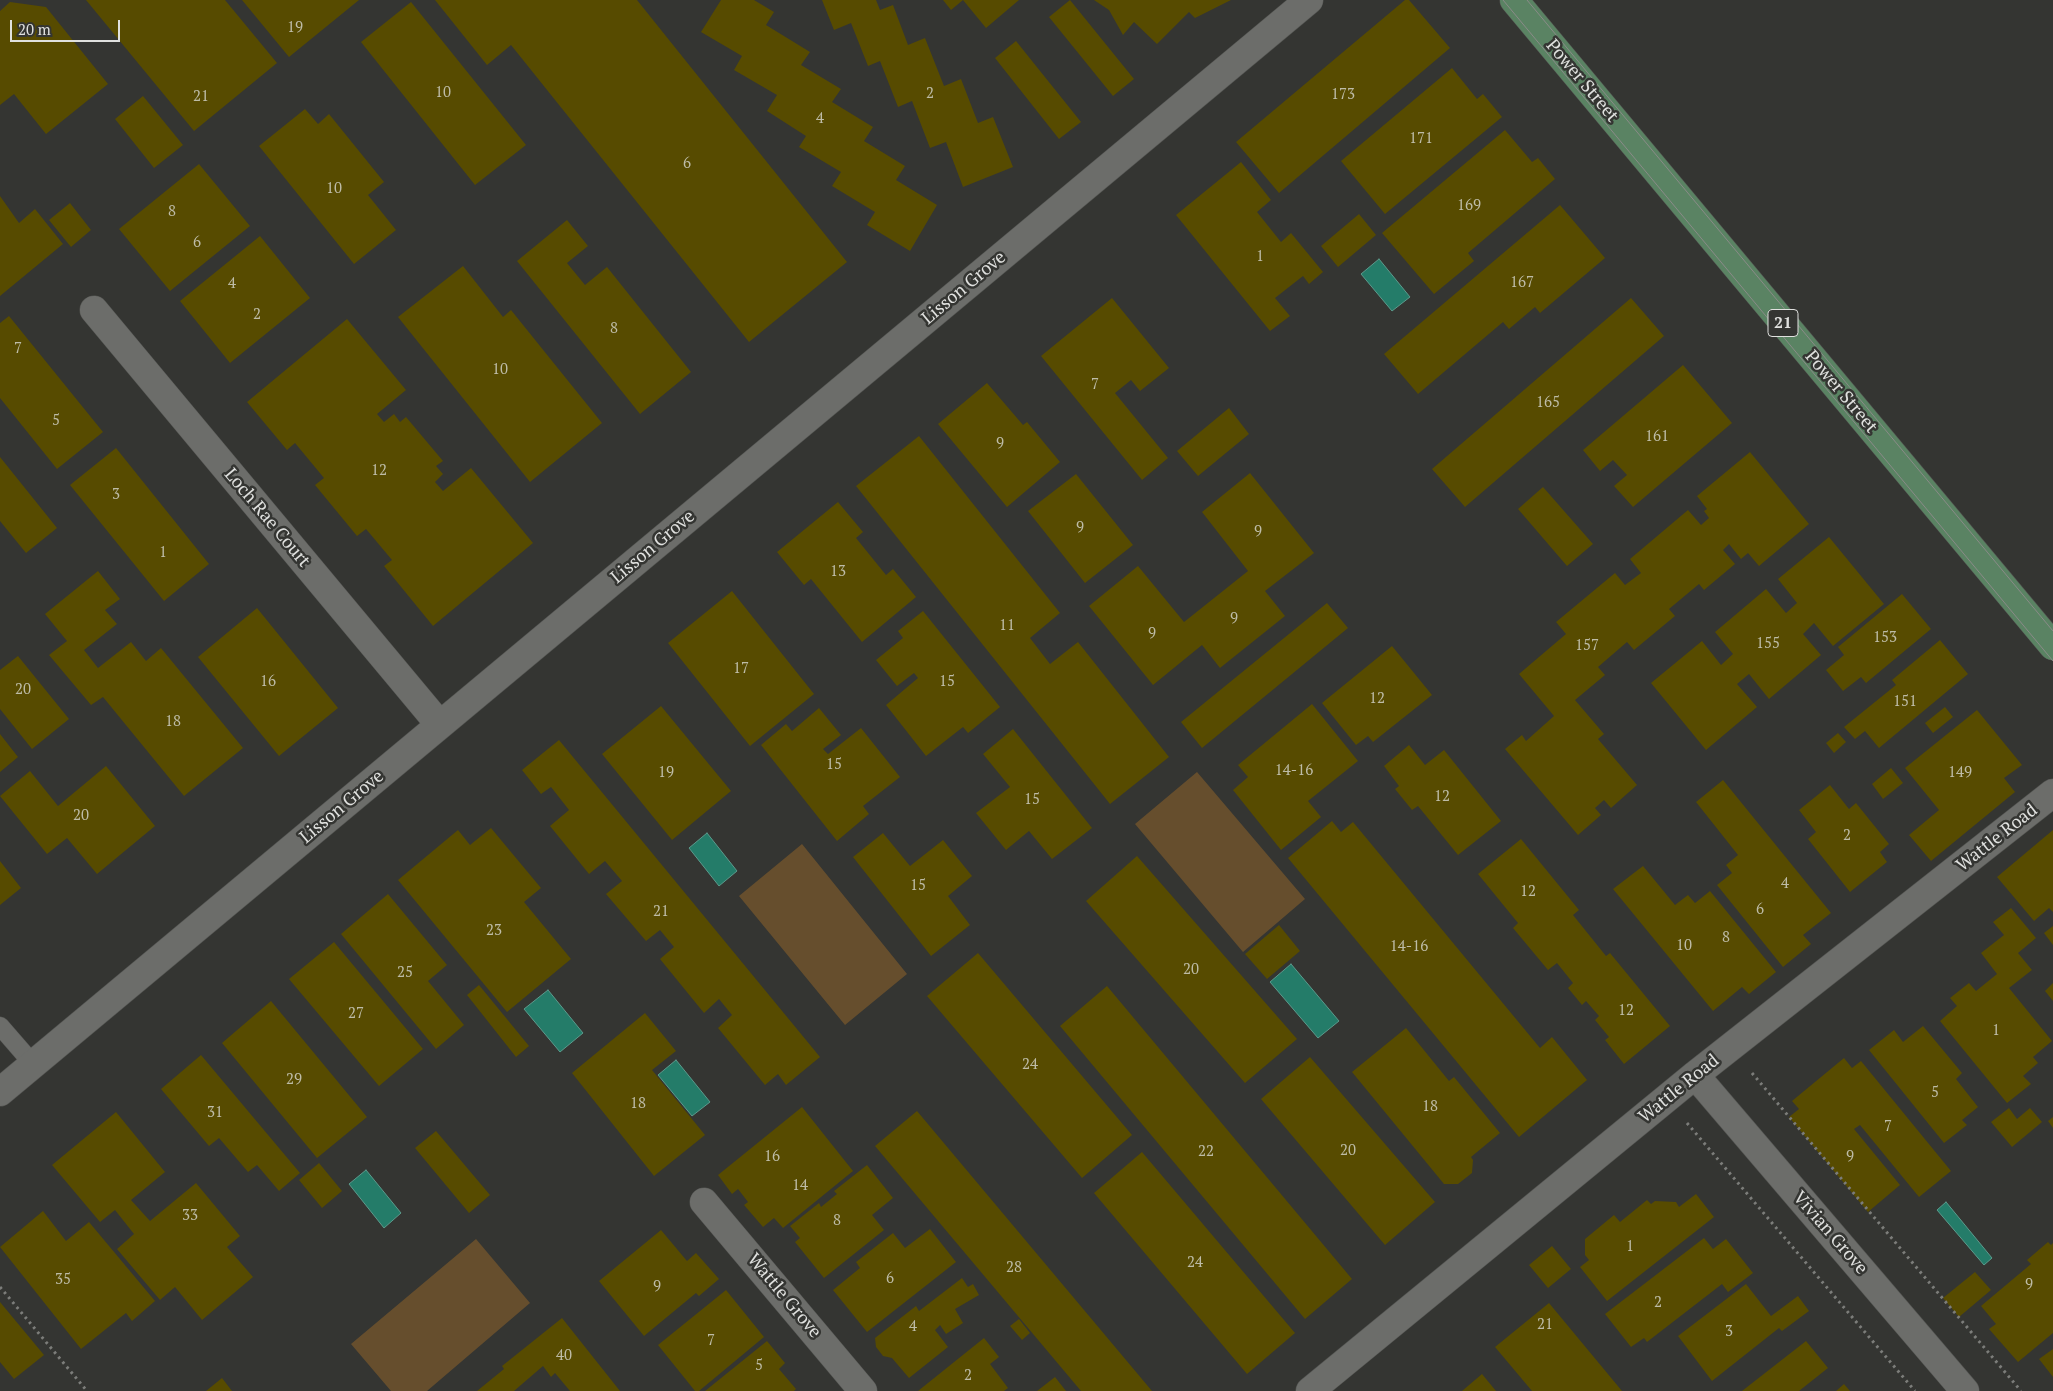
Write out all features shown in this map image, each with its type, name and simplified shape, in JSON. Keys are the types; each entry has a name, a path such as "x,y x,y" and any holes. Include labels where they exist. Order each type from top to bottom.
{"main road":[{"name":"Power Street","path":"1514,0 2053,646"}],"street":[{"name":"Lisson Grove","path":"0,1092 1307,1"},
{"name":"Loch Rae Court","path":"94,310 440,725"},
{"name":"Wattle Road","path":"1310,1391 1695,1075 2053,793"},
{"name":"Vivian Grove","path":"1695,1075 1965,1391"},
{"name":"Wattle Grove","path":"704,1202 864,1391"}],"lane":[{"path":"0,1026 33,1064"}],"path":[{"path":"1732,1046 2021,1391"},
{"path":"1686,1122 1914,1391"},
{"path":"0,1287 87,1391"}],"shaded area":[{"path":"1379,259 1410,297 1392,311 1361,274"},
{"path":"1197,772 1305,899 1243,952 1135,824"},
{"path":"707,833 737,871 719,886 689,848"},
{"path":"802,844 907,974 845,1025 739,896"},
{"path":"1291,964 1339,1021 1318,1038 1270,982"},
{"path":"548,990 583,1033 560,1052 524,1009"},
{"path":"676,1060 710,1102 692,1116 658,1075"},
{"path":"366,1170 401,1213 384,1228 349,1184"},
{"path":"1946,1202 1992,1258 1984,1265 1937,1210"},
{"path":"476,1239 530,1303 427,1391 391,1391 351,1344"}],"building":[{"path":"86,0 225,0 277,63 194,131"},
{"path":"242,0 359,0 289,57"},
{"path":"435,0 637,0 847,262 749,342 511,45 487,65"},
{"path":"721,0 754,0 774,12 766,25 810,52 801,65 841,89 832,102 873,127 864,141 905,166 896,180 937,205 910,251 867,225 875,212 832,186 841,172 799,147 806,136 767,111 777,95 734,70 742,56 701,32"},
{"path":"822,0 876,0 880,10 893,5 908,45 925,38 944,86 961,79 978,123 993,117 1013,167 963,187 946,142 930,148 912,101 898,107 880,61 868,66 851,23 834,30"},
{"path":"943,0 963,0 951,10"},
{"path":"963,0 1019,0 986,28"},
{"path":"1070,0 1134,79 1113,96 1049,17"},
{"path":"1094,0 1231,0 1195,18 1189,12 1157,44 1134,22 1123,35 1109,10"},
{"path":"1405,0 1409,0 1450,48 1279,193 1236,142"},
{"path":"10,2 46,7 108,84 46,134 14,94 0,105 0,11"},
{"path":"411,2 526,145 475,185 361,42"},
{"path":"1016,41 1081,122 1059,139 995,58"},
{"path":"1452,68 1477,99 1483,94 1502,117 1385,214 1341,161"},
{"path":"143,96 183,145 154,168 115,119"},
{"path":"305,109 318,124 329,114 384,182 368,195 396,230 354,264 259,146"},
{"path":"1505,130 1532,162 1538,158 1555,179 1468,253 1474,261 1434,294 1382,233"},
{"path":"1241,162 1271,200 1257,212 1281,242 1291,233 1323,272 1309,284 1303,276 1275,298 1290,316 1270,331 1176,215"},
{"path":"199,164 250,226 170,291 119,229"},
{"path":"0,196 19,223 35,209 63,244 0,296"},
{"path":"70,203 91,230 71,247 49,220"},
{"path":"1560,205 1605,258 1540,313 1535,307 1509,329 1503,322 1418,394 1384,354"},
{"path":"1359,214 1376,235 1338,267 1321,246"},
{"path":"567,220 588,246 567,263 585,285 607,267 691,372 640,414 517,261"},
{"path":"260,236 310,298 230,363 180,301"},
{"path":"463,266 503,317 511,310 602,423 530,482 398,317"},
{"path":"1112,298 1169,368 1140,391 1131,380 1115,393 1168,458 1142,480 1041,356"},
{"path":"1631,298 1664,336 1465,507 1432,469"},
{"path":"9,316 103,432 57,469 0,398 0,323"},
{"path":"347,319 406,390 377,414 384,422 394,414 400,422 406,417 443,461 436,466 443,474 435,482 443,491 471,468 533,543 433,626 384,566 392,560 366,529 357,536 315,485 324,478 295,443 287,450 247,402"},
{"path":"1683,365 1732,423 1633,507 1614,486 1627,475 1613,460 1600,471 1583,450"},
{"path":"987,383 1023,425 1027,422 1060,462 1007,507 938,424"},
{"path":"1229,408 1249,434 1198,476 1177,451"},
{"path":"919,436 1060,613 1030,638 1050,664 1078,642 1169,757 1110,804 856,486"},
{"path":"116,448 209,564 164,601 70,485"},
{"path":"1750,452 1809,524 1759,566 1748,553 1741,559 1729,544 1723,550 1735,564 1704,590 1699,584 1669,609 1675,616 1634,650 1627,642 1598,667 1605,675 1575,700 1604,734 1598,739 1637,785 1611,808 1604,800 1595,808 1601,815 1578,835 1505,749 1522,735 1526,741 1554,716 1519,674 1566,634 1556,622 1615,573 1625,585 1641,573 1630,559 1688,510 1701,525 1709,518 1704,511 1707,509 1697,496"},
{"path":"0,457 57,528 26,553 0,521"},
{"path":"1250,473 1314,553 1265,591 1285,616 1220,668 1202,645 1153,685 1089,606 1138,566 1184,622 1248,571 1202,512"},
{"path":"1076,474 1133,545 1085,583 1028,511"},
{"path":"1543,487 1593,544 1567,566 1518,509"},
{"path":"838,502 863,532 856,538 886,575 893,569 916,597 862,642 811,579 804,585 777,552"},
{"path":"1829,537 1884,604 1833,646 1814,623 1803,634 1821,655 1769,699 1749,674 1737,684 1757,707 1706,750 1651,683 1702,641 1721,665 1733,654 1715,632 1766,589 1786,613 1797,603 1778,579"},
{"path":"98,571 120,599 105,610 117,624 84,650 98,668 131,642 146,661 161,648 243,748 184,796 103,697 91,705 49,655 67,641 45,614"},
{"path":"732,591 814,694 750,746 668,643"},
{"path":"1902,594 1931,629 1866,683 1861,677 1843,691 1826,670 1844,655 1838,647"},
{"path":"1327,603 1348,628 1202,748 1181,722"},
{"path":"257,608 338,708 279,756 198,657"},
{"path":"923,611 1000,707 968,733 963,727 926,756 886,705 918,678 914,673 897,686 876,660 903,638 898,631"},
{"path":"1940,640 1968,674 1879,748 1865,731 1855,739 1844,727 1896,685 1892,680"},
{"path":"1392,646 1432,695 1373,742 1368,736 1356,745 1322,703"},
{"path":"18,656 69,719 32,749 0,709 0,670"},
{"path":"1312,704 1358,761 1308,801 1321,817 1281,850 1233,790 1248,777 1238,765"},
{"path":"661,706 731,791 672,840 602,754"},
{"path":"1945,707 1953,717 1933,733 1925,723"},
{"path":"819,708 841,735 823,749 828,754 861,728 900,777 863,806 869,814 837,841 761,745 786,724 792,731"},
{"path":"1977,710 2022,765 2004,778 2015,792 1931,861 1909,835 1939,810 1905,768"},
{"path":"1013,729 1092,828 1052,859 1029,831 1006,850 976,813 1010,787 983,754"},
{"path":"1838,733 1846,742 1834,753 1826,743"},
{"path":"0,734 18,757 0,772"},
{"path":"559,740 820,1057 786,1085 778,1074 765,1085 718,1028 732,1015 719,999 704,1013 660,959 674,947 660,930 646,941 606,894 622,881 605,861 589,874 550,826 569,810 551,787 541,794 522,770"},
{"path":"1409,745 1425,765 1444,750 1501,821 1458,855 1418,806 1412,810 1395,789 1399,786 1384,766"},
{"path":"106,766 155,826 97,874 67,838 47,854 0,796 30,771 58,806"},
{"path":"1891,768 1903,783 1883,799 1872,784"},
{"path":"1723,780 1831,913 1803,935 1811,944 1783,967 1717,885 1732,873 1726,865 1738,855 1696,802"},
{"path":"1830,785 1849,809 1856,803 1889,844 1880,852 1887,862 1850,892 1808,839 1816,832 1799,810"},
{"path":"1332,821 1341,832 1353,822 1540,1048 1552,1037 1587,1080 1519,1137 1288,858"},
{"path":"491,828 541,888 524,902 571,959 507,1012 398,880 458,830 470,845"},
{"path":"2053,830 2053,912 2049,908 2034,921 1997,877"},
{"path":"883,833 910,866 943,840 972,876 948,896 970,925 931,956 853,857"},
{"path":"1521,839 1579,910 1573,915 1606,956 1610,953 1670,1026 1624,1064 1605,1040 1609,1037 1595,1020 1599,1016 1586,1001 1582,1005 1568,988 1573,983 1557,963 1548,970 1513,928 1518,923 1478,874"},
{"path":"1137,856 1297,1039 1245,1083 1086,901"},
{"path":"0,861 21,888 0,905"},
{"path":"1643,866 1675,905 1688,895 1695,903 1710,891 1776,972 1749,994 1742,987 1713,1011 1613,889"},
{"path":"388,894 447,965 428,981 464,1025 436,1049 341,934"},
{"path":"2011,908 2036,938 2018,953 2032,970 2009,988 2052,1041 2033,1057 2038,1063 2023,1076 2031,1084 2007,1103 1940,1021 1957,1006 1950,998 1969,983 1976,991 1997,974 1981,953 2004,935 1993,922"},
{"path":"1279,925 1300,951 1267,979 1245,954"},
{"path":"2053,926 2053,945 2044,933"},
{"path":"334,942 423,1049 379,1086 289,979"},
{"path":"978,953 1132,1135 1082,1178 927,996"},
{"path":"2053,983 2053,1001 2045,991"},
{"path":"479,985 529,1046 516,1057 467,995"},
{"path":"1107,986 1352,1279 1305,1319 1060,1026"},
{"path":"271,1001 367,1117 317,1158 222,1043"},
{"path":"645,1013 676,1051 652,1070 705,1135 654,1176 572,1073"},
{"path":"1923,1026 1962,1073 1956,1079 1978,1107 1962,1120 1967,1125 1944,1143 1869,1050 1894,1030 1903,1042"},
{"path":"1406,1028 1449,1081 1454,1077 1500,1133 1471,1157 1473,1160 1472,1173 1458,1184 1444,1184 1352,1072"},
{"path":"201,1055 300,1173 279,1191 257,1165 248,1172 219,1138 209,1146 161,1089"},
{"path":"1310,1057 1435,1202 1385,1245 1261,1099"},
{"path":"1844,1058 1852,1068 1861,1061 1951,1171 1919,1197 1860,1125 1854,1129 1900,1185 1868,1212 1789,1117 1799,1109 1792,1101"},
{"path":"802,1107 853,1171 783,1228 774,1218 763,1227 744,1205 748,1202 738,1189 732,1194 718,1175"},
{"path":"2009,1108 2017,1119 2030,1108 2042,1122 2012,1147 1991,1122"},
{"path":"917,1111 1152,1391 1081,1391 875,1146"},
{"path":"116,1112 165,1172 131,1200 150,1221 196,1183 240,1236 227,1247 253,1277 202,1320 175,1287 160,1300 117,1249 134,1234 115,1210 100,1222 52,1165"},
{"path":"2053,1117 2053,1128 2048,1121"},
{"path":"436,1131 490,1195 469,1213 415,1148"},
{"path":"1142,1152 1295,1333 1247,1374 1094,1193"},
{"path":"319,1163 342,1191 322,1208 299,1180"},
{"path":"867,1165 893,1198 872,1215 884,1230 824,1278 795,1242 800,1238 790,1226 819,1203 821,1207 837,1194 834,1191"},
{"path":"1696,1194 1714,1217 1607,1301 1580,1267 1589,1260 1585,1255 1585,1239 1614,1215 1620,1222 1647,1200 1651,1204 1655,1201 1676,1202 1679,1207"},
{"path":"43,1211 66,1241 89,1222 155,1301 132,1321 126,1313 81,1349 0,1247"},
{"path":"930,1229 956,1262 867,1332 833,1290 860,1268 856,1262 893,1233 905,1248"},
{"path":"661,1230 687,1261 696,1253 719,1279 699,1296 696,1293 644,1336 599,1281"},
{"path":"1704,1238 1713,1249 1726,1239 1753,1273 1728,1292 1722,1284 1647,1342 1644,1338 1631,1347 1605,1314"},
{"path":"2048,1242 2051,1245 2053,1243 2053,1333 2018,1362 1989,1329 1996,1324 1981,1306 2031,1264 2027,1260"},
{"path":"1552,1246 1571,1269 1548,1288 1529,1265"},
{"path":"1975,1272 1991,1290 1959,1317 1943,1298"},
{"path":"962,1278 968,1287 973,1284 979,1295 955,1309 963,1323 946,1334 940,1325 935,1330 948,1347 909,1378 892,1358 883,1356 876,1347 875,1338 916,1306 919,1311"},
{"path":"1746,1284 1771,1316 1798,1296 1809,1311 1782,1331 1779,1328 1712,1381 1678,1336"},
{"path":"726,1290 764,1337 699,1391 695,1391 658,1345"},
{"path":"0,1302 44,1355 14,1379 0,1362"},
{"path":"1549,1303 1622,1391 1532,1391 1495,1347"},
{"path":"562,1318 620,1391 570,1391 555,1373 551,1377 543,1366 514,1391 477,1391 504,1369 502,1366"},
{"path":"1019,1319 1030,1333 1022,1340 1010,1326"},
{"path":"984,1338 999,1357 990,1364 1008,1388 1004,1391 918,1391"},
{"path":"767,1341 785,1363 779,1369 796,1389 794,1391 705,1391"},
{"path":"1806,1341 1828,1368 1799,1391 1742,1391"},
{"path":"2053,1349 2053,1377 2039,1359"},
{"path":"1482,1374 1496,1391 1462,1391"},
{"path":"1055,1377 1066,1391 1037,1391"},
{"path":"222,1378 232,1391 206,1391"},
{"path":"1844,1384 1850,1391 1836,1391"}],"tram line":[{"path":"1503,0 2053,661"},
{"path":"1527,0 2053,631"}]}
